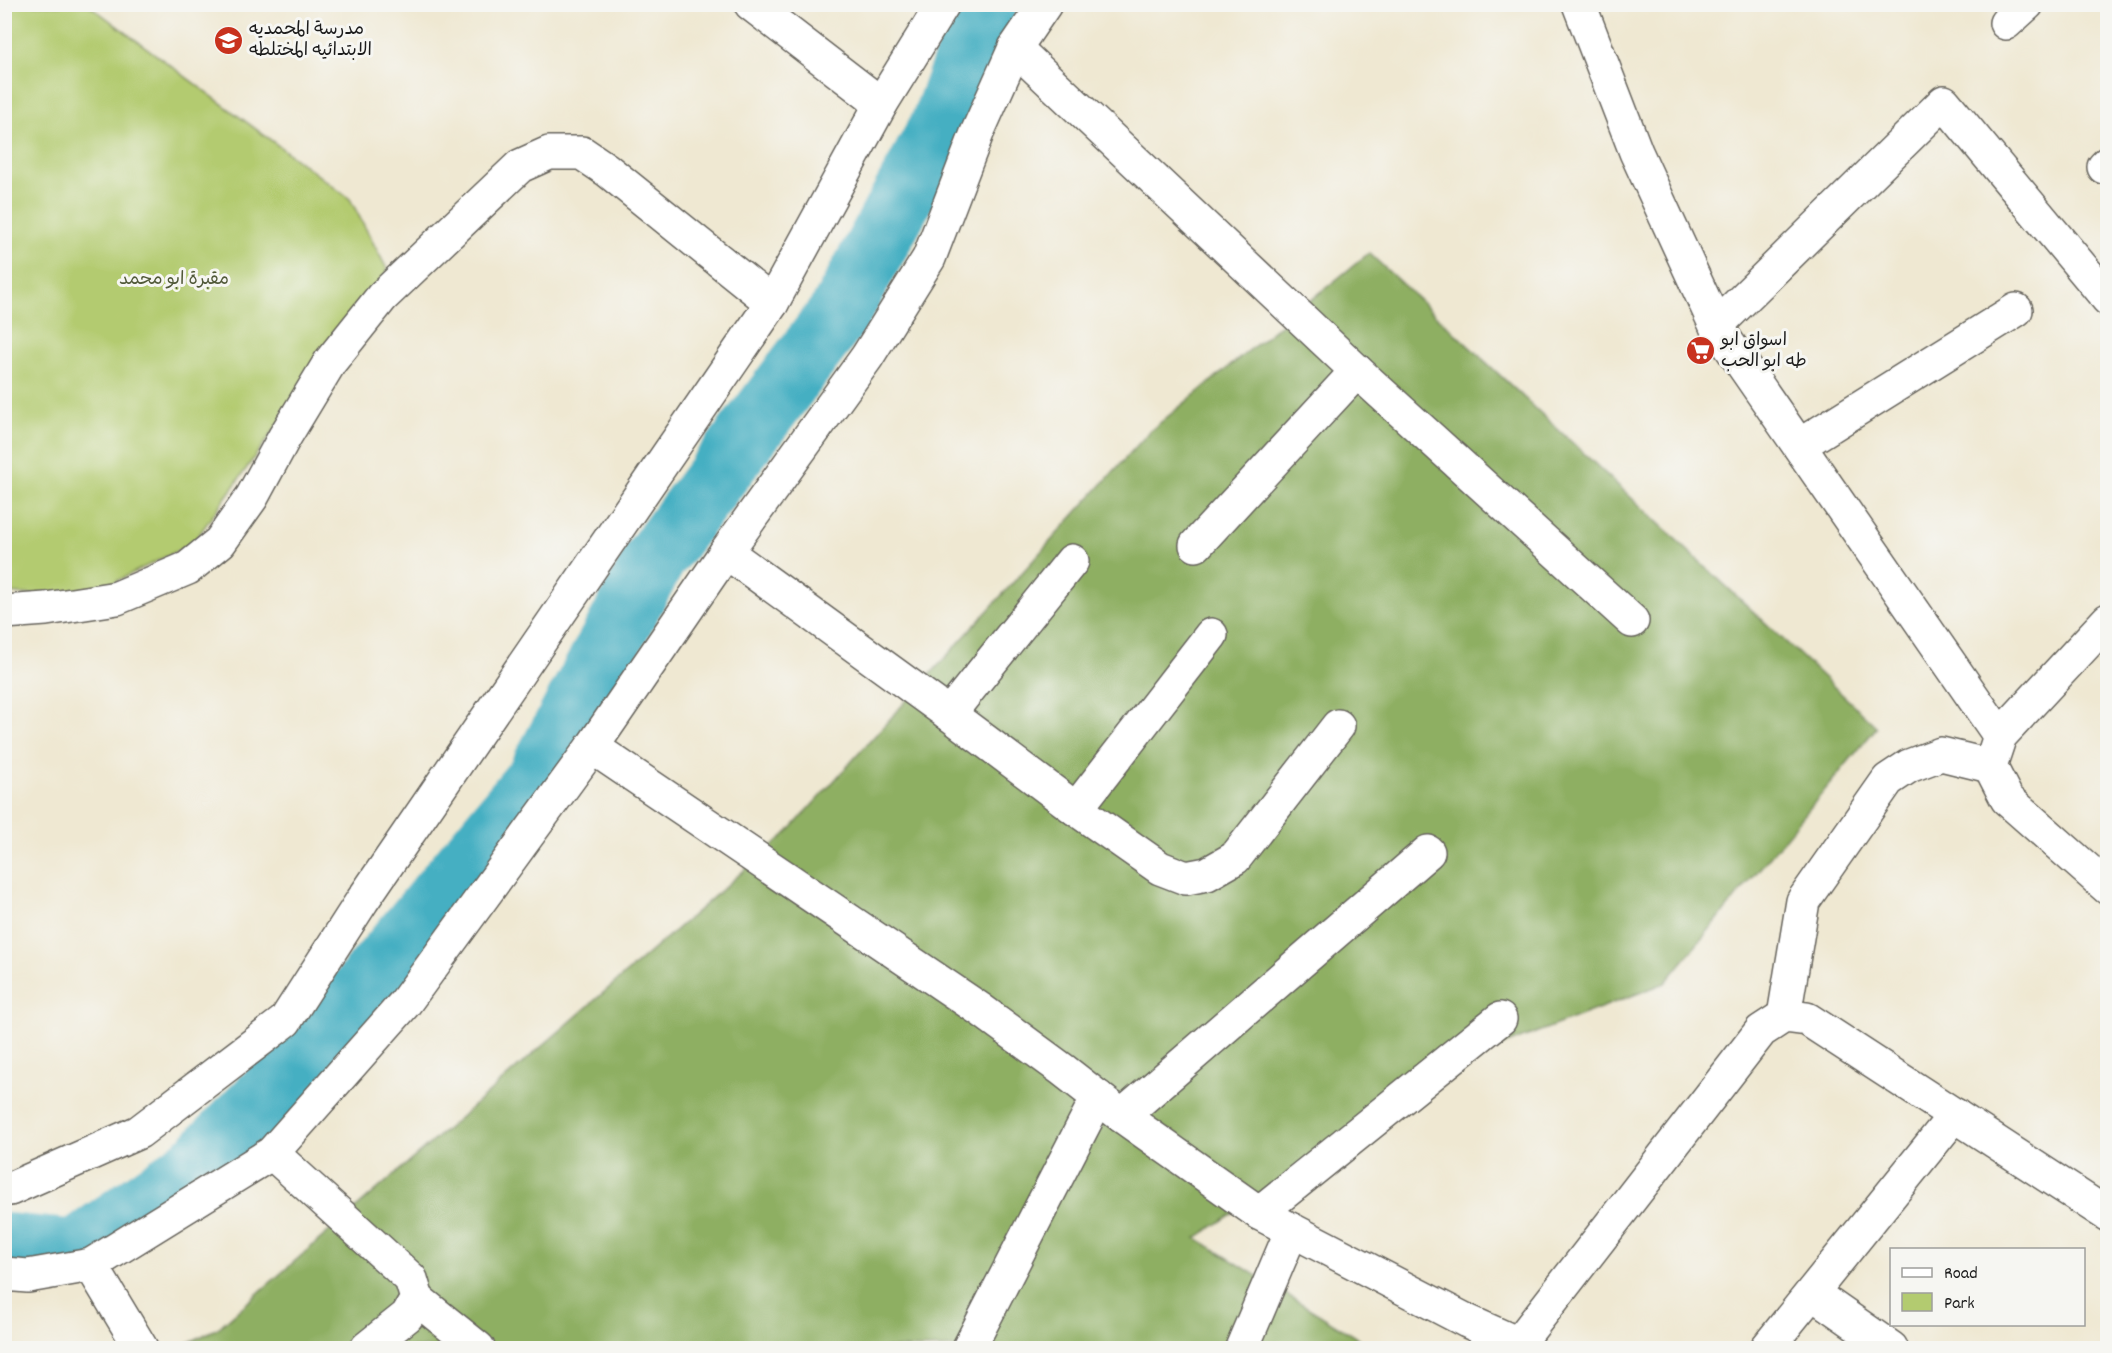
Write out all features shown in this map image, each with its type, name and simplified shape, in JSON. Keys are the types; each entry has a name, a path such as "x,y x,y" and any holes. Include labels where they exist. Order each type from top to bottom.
{"street":[{"path":"751,4 881,105"},
{"path":"4,1189 10,1190 139,1132 285,1021 362,901 772,303 881,105 943,4"},
{"path":"4,1274 28,1276 91,1265 272,1153 405,1002 592,747 726,552 867,357 929,258 977,133 1014,48 1045,4"},
{"path":"1579,4 1636,152 1716,326 1800,445 1995,751 2007,798 2108,888"},
{"path":"1014,48 1357,371 1632,621"},
{"path":"1716,326 1944,102 2108,299"},
{"path":"4,612 46,609 117,598 188,568 220,542 252,497 284,438 330,362 382,297 520,166 549,153 582,153 590,158 772,303"},
{"path":"1800,445 2016,310"},
{"path":"1196,545 1357,371"},
{"path":"726,552 1076,809 1160,868 1186,878 1207,874 1235,858 1338,726"},
{"path":"949,714 1072,561"},
{"path":"1784,1016 1803,901 1888,780 1909,766 1941,754 1995,751 2108,620"},
{"path":"1076,809 1211,635"},
{"path":"592,747 981,1010 1259,1213 1292,1230 1463,1335 1523,1346 1761,1030 1784,1016 1807,1019 2108,1215"},
{"path":"969,1348 1110,1106 1428,852"},
{"path":"1259,1213 1500,1019"},
{"path":"1767,1348 1955,1115"},
{"path":"272,1153 411,1279 417,1299 478,1348"},
{"path":"1242,1348 1292,1230"},
{"path":"91,1265 141,1348"},
{"path":"1812,1293 1891,1348"},
{"path":"367,1348 407,1316 417,1299"}],"green space":[{"name":"مقبرة ابو محمد","path":"4,5 89,5 350,199 388,271 193,543 83,598 5,593"},
{"path":"1369,253 1877,727 1665,983 1460,1062 1196,1238 1373,1348 178,1348 218,1328 786,834 1150,431"}],"waterway":[{"path":"4,1244 75,1251 196,1166 323,1037 537,778 655,558 841,311 941,126 986,4"}],"place":[{"name":"مدرسة المحمديه الابتدائيه المختلطه","path":"228,40"},
{"name":"اسواق ابو طه ابو الحب","path":"1700,351"}]}
